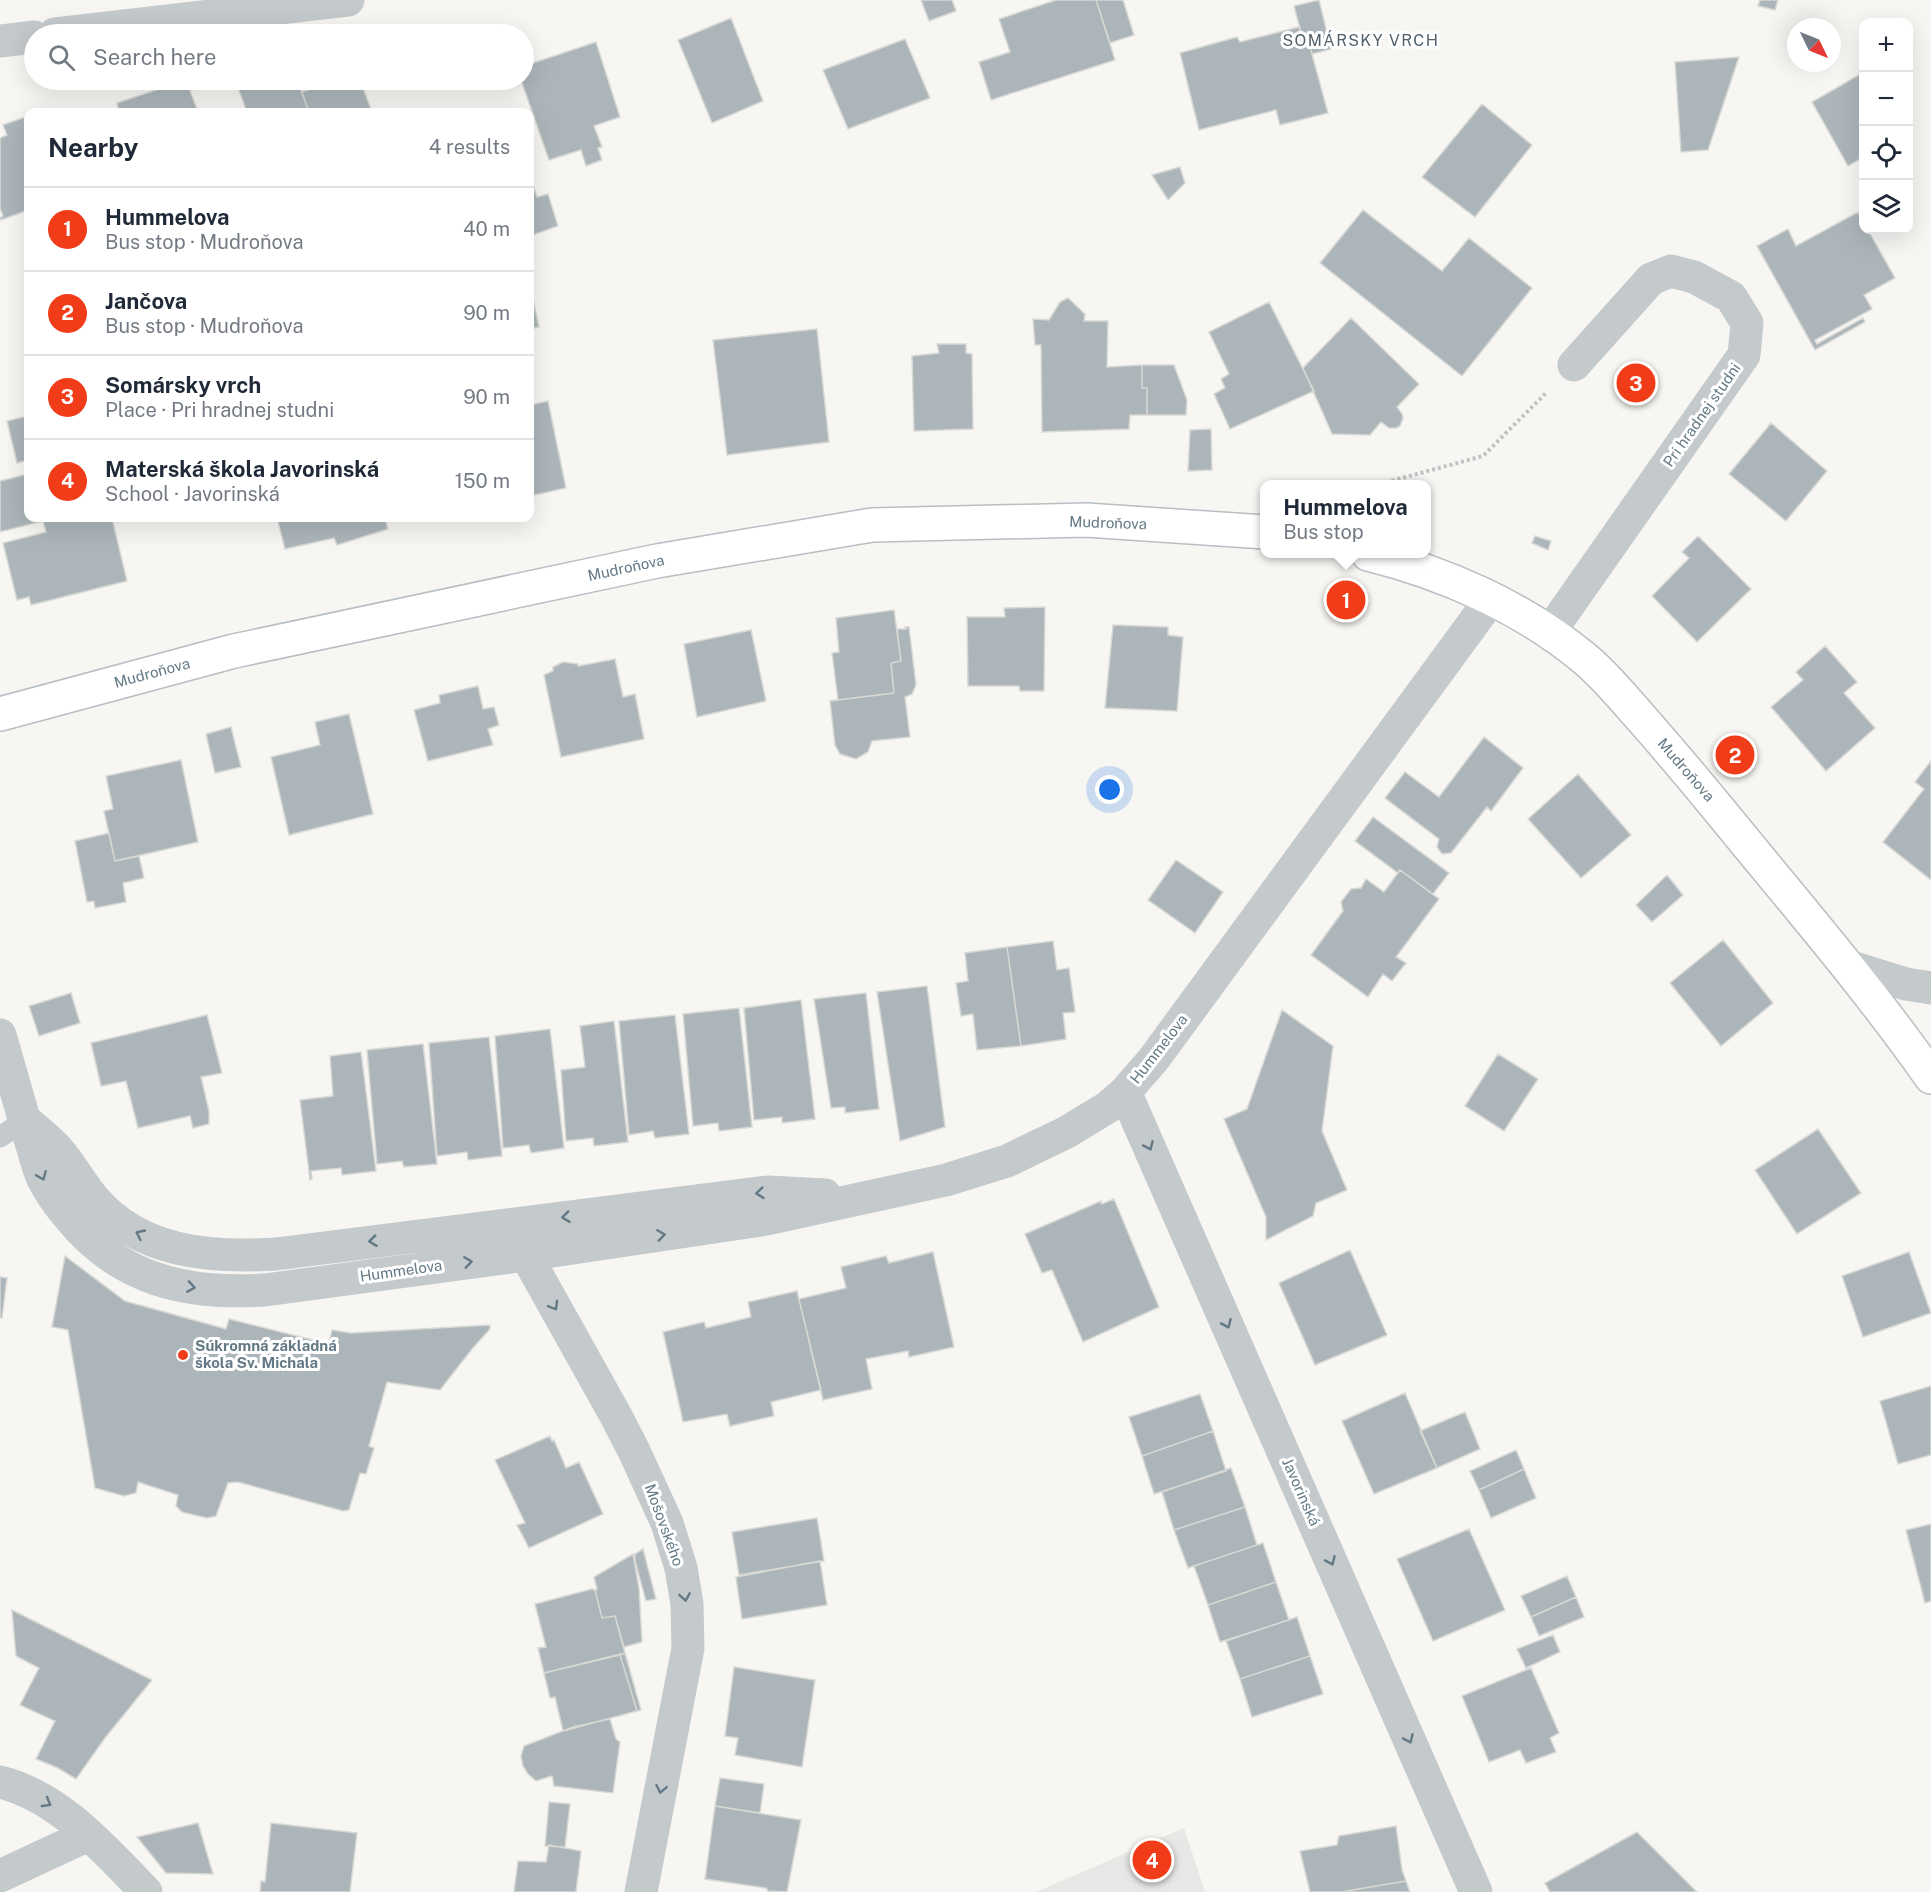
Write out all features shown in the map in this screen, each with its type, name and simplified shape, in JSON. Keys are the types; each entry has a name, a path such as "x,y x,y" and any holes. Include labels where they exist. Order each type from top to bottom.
{"street":[{"path":"141,24 348,0"},
{"path":"0,41 24,38"},
{"name":"Pri hradnej studni","path":"1549,633 1744,355 1747,323 1731,297 1694,277 1671,271 1651,279 1574,365"},
{"name":"Mudroňova","path":"0,714 234,651 657,561 872,525 1086,520 1260,532"},
{"name":"Mudroňova","path":"1382,558 1424,570 1491,599 1524,616 1585,659 1616,690 1698,784 1848,966 1931,1077"},
{"name":"Hummelova","path":"0,1035 12,1129 59,1206 93,1244 115,1261 165,1283 199,1289 257,1290 526,1255 767,1219 946,1180 1007,1161 1067,1132 1108,1107 1125,1092 1153,1060 1491,599"},
{"path":"1848,966 1906,984 1931,988"},
{"name":"Javorinská","path":"1125,1092 1476,1892"},
{"name":"Hummelova","path":"12,1129 58,1150 94,1199 120,1223 142,1236 162,1243 220,1255 276,1254 768,1192 860,1197"},
{"name":"Mošovského","path":"526,1255 634,1451 667,1523 681,1568 687,1604 688,1648 641,1892"},
{"path":"0,1782 24,1791 52,1806 88,1835 146,1892"},
{"path":"0,1875 88,1835"}],"path":[{"path":"1395,480 1483,456 1574,365"}],"shaded area":[{"path":"1184,1828 1205,1892 1036,1892"}],"building":[{"path":"921,0 952,0 956,11 929,21"},
{"path":"1056,0 1096,0 1115,60 991,100 979,62 1010,52 999,19"},
{"path":"1096,0 1123,0 1134,35 1110,43"},
{"path":"1319,0 1331,49 1312,54 1309,43 1304,44 1294,6"},
{"path":"1760,0 1778,0 1775,10 1758,6"},
{"path":"731,18 763,101 712,123 678,40"},
{"path":"1299,27 1304,44 1309,43 1328,113 1280,125 1276,110 1199,130 1180,53 1237,37 1240,42"},
{"path":"905,39 930,98 848,129 823,70"},
{"path":"596,42 620,117 594,126 602,147 598,148 602,160 586,166 581,150 549,160 534,117 534,108 531,108 524,90 534,90 534,63"},
{"path":"1739,57 1708,150 1681,152 1675,62"},
{"path":"1859,75 1859,160 1848,166 1812,102"},
{"path":"156,90 190,90 196,108 118,108 117,103"},
{"path":"239,90 301,90 308,108 246,108"},
{"path":"308,90 364,90 370,108 308,108 302,92"},
{"path":"1482,104 1532,145 1475,217 1422,177"},
{"path":"24,117 24,211 1,220 3,216 0,208 0,138 7,135 3,125"},
{"path":"1180,167 1185,183 1168,200 1152,175"},
{"path":"534,188 537,197 548,194 558,226 534,235"},
{"path":"1363,210 1442,271 1469,238 1532,288 1462,376 1320,263"},
{"path":"1858,212 1859,234 1870,234 1895,278 1864,295 1872,309 1815,340 1817,344 1863,318 1865,322 1815,350 1757,246 1788,229 1796,246"},
{"path":"1068,298 1085,314 1084,321 1108,321 1107,367 1142,365 1142,388 1147,388 1147,415 1130,415 1129,429 1042,432 1041,345 1035,345 1033,319 1049,320 1060,302"},
{"path":"1269,302 1314,391 1230,429 1214,394 1225,388 1221,379 1229,374 1209,332"},
{"path":"534,304 539,327 534,328"},
{"path":"1351,318 1419,384 1397,407 1403,418 1400,426 1396,428 1389,428 1381,422 1370,435 1332,434 1303,368"},
{"path":"817,329 829,442 727,455 713,340"},
{"path":"937,344 966,344 966,353 972,354 973,429 914,431 912,356 939,353"},
{"path":"1142,365 1174,365 1187,400 1186,415 1147,415 1147,388 1142,388"},
{"path":"548,401 566,488 534,495 534,404"},
{"path":"24,417 24,461 17,463 7,421"},
{"path":"1771,423 1827,471 1786,521 1729,474"},
{"path":"1211,429 1212,470 1188,471 1190,430"},
{"path":"24,475 24,522 39,522 0,532 0,481"},
{"path":"43,522 113,522 127,581 31,605 29,597 17,600 3,543 46,532"},
{"path":"278,522 386,522 388,529 337,545 334,538 285,549"},
{"path":"1535,536 1551,541 1548,550 1532,543"},
{"path":"1698,536 1751,589 1697,642 1652,596 1689,558 1682,552"},
{"path":"1045,607 1044,691 1020,691 1019,686 968,686 967,617 1005,617 1004,608"},
{"path":"894,610 901,661 891,663 894,693 838,700 832,653 839,652 836,618"},
{"path":"1113,625 1168,627 1168,635 1183,637 1177,711 1105,708"},
{"path":"905,627 909,627 916,685 912,694 905,697 910,737 872,741 868,752 856,759 840,754 835,745 830,701 894,693 891,663 901,661 897,629 906,629"},
{"path":"751,630 766,701 697,717 684,644"},
{"path":"1825,646 1857,682 1844,693 1875,728 1826,771 1771,707 1803,680 1796,672"},
{"path":"615,659 623,697 635,694 644,739 561,757 544,675 563,662 578,664 578,666"},
{"path":"478,686 483,709 494,707 499,725 488,729 493,745 428,761 414,710 440,703 439,695"},
{"path":"349,714 373,814 289,835 271,757 320,745 315,722"},
{"path":"231,727 241,767 215,773 206,734"},
{"path":"1484,737 1523,768 1491,811 1487,807 1451,853 1442,854 1437,847 1439,839 1385,798 1405,772 1439,797"},
{"path":"181,760 198,842 115,861 104,811 113,809 106,776"},
{"path":"1931,761 1931,880 1883,842 1924,789 1915,782"},
{"path":"1578,774 1631,835 1581,878 1528,819"},
{"path":"1373,817 1449,873 1433,894 1400,870 1398,873 1355,841"},
{"path":"109,833 115,861 139,856 144,878 123,883 126,902 95,908 94,901 87,902 75,841"},
{"path":"1176,860 1223,892 1195,933 1148,900"},
{"path":"1400,870 1439,899 1396,957 1406,963 1392,981 1383,974 1368,997 1311,955 1343,911 1341,902 1351,889 1361,888 1366,879 1384,892"},
{"path":"1667,875 1683,895 1652,922 1636,905"},
{"path":"1723,940 1773,1003 1721,1046 1670,983"},
{"path":"1053,941 1057,970 1069,968 1075,1012 1063,1013 1066,1039 1021,1046 1007,947"},
{"path":"1007,947 1021,1046 977,1050 973,1014 961,1016 956,983 968,981 965,953"},
{"path":"927,986 945,1127 900,1141 877,992"},
{"path":"71,993 80,1023 39,1036 29,1006"},
{"path":"866,993 879,1109 845,1113 845,1107 831,1108 814,999"},
{"path":"801,1000 815,1119 782,1123 782,1117 754,1120 744,1008"},
{"path":"739,1008 752,1127 719,1131 718,1123 693,1126 683,1014"},
{"path":"1282,1010 1333,1046 1322,1131 1347,1190 1316,1203 1313,1216 1266,1240 1266,1217 1224,1119 1247,1109"},
{"path":"207,1015 222,1073 201,1077 209,1111 209,1124 193,1128 190,1116 138,1128 126,1081 101,1086 91,1043"},
{"path":"675,1015 689,1134 655,1138 653,1131 629,1135 619,1021"},
{"path":"614,1021 628,1142 594,1146 593,1138 566,1141 561,1070 585,1067 580,1026"},
{"path":"550,1029 564,1148 531,1153 529,1145 503,1148 495,1036"},
{"path":"489,1037 502,1156 468,1160 467,1152 437,1156 429,1043"},
{"path":"423,1044 437,1164 404,1167 402,1161 377,1164 367,1050"},
{"path":"361,1052 376,1171 342,1175 341,1168 311,1171 312,1179 310,1180 300,1100 333,1096 330,1056"},
{"path":"1498,1054 1538,1079 1504,1131 1465,1106"},
{"path":"1818,1129 1861,1193 1797,1234 1755,1170"},
{"path":"1114,1199 1159,1307 1083,1342 1052,1270 1042,1273 1025,1234 1101,1201 1102,1204"},
{"path":"1350,1250 1387,1335 1315,1365 1279,1283"},
{"path":"933,1252 954,1347 909,1357 908,1351 866,1359 872,1389 823,1400 799,1299 846,1288 841,1267 886,1256 889,1263"},
{"path":"1909,1252 1931,1313 1863,1337 1842,1276"},
{"path":"65,1256 125,1301 226,1329 229,1319 329,1344 332,1330 351,1333 490,1325 490,1329 440,1390 387,1382 369,1446 374,1448 366,1474 360,1473 349,1510 343,1511 238,1482 228,1483 216,1516 207,1518 182,1512 176,1506 178,1495 138,1482 136,1493 124,1496 95,1488 68,1330 52,1327"},
{"path":"0,1277 7,1278 2,1318 0,1318"},
{"path":"797,1291 821,1390 771,1402 774,1416 730,1426 727,1414 683,1422 663,1332 704,1322 706,1328 751,1317 748,1302"},
{"path":"1931,1386 1931,1455 1898,1464 1880,1401"},
{"path":"1405,1393 1437,1468 1374,1494 1342,1421"},
{"path":"1200,1394 1213,1431 1142,1456 1129,1417"},
{"path":"1465,1412 1480,1449 1437,1468 1420,1431"},
{"path":"1213,1431 1226,1471 1154,1494 1142,1456"},
{"path":"550,1436 566,1468 579,1462 603,1514 529,1548 517,1525 525,1523 495,1460"},
{"path":"1516,1450 1524,1469 1479,1490 1470,1471"},
{"path":"1231,1468 1245,1507 1174,1530 1162,1492"},
{"path":"1524,1469 1536,1498 1491,1518 1479,1490"},
{"path":"1245,1507 1257,1545 1188,1568 1174,1530"},
{"path":"817,1518 824,1561 739,1575 732,1532"},
{"path":"1931,1524 1931,1601 1925,1603 1906,1530"},
{"path":"1469,1529 1505,1610 1433,1641 1397,1559"},
{"path":"1263,1543 1276,1582 1208,1605 1194,1566"},
{"path":"643,1549 656,1599 646,1601 635,1561 635,1554"},
{"path":"633,1554 639,1588 642,1642 624,1647 615,1616 602,1618 594,1577"},
{"path":"820,1561 827,1605 742,1619 736,1577"},
{"path":"1567,1576 1576,1597 1531,1617 1521,1596"},
{"path":"1276,1582 1289,1620 1220,1642 1208,1605"},
{"path":"595,1590 602,1618 615,1616 625,1653 544,1673 538,1648 546,1647 535,1604"},
{"path":"1576,1597 1584,1617 1539,1636 1531,1617"},
{"path":"12,1610 152,1680 105,1738 76,1779 36,1759 55,1721 20,1705 39,1668 16,1656"},
{"path":"1297,1617 1310,1656 1240,1679 1226,1641"},
{"path":"1553,1635 1560,1652 1526,1668 1517,1649"},
{"path":"625,1653 641,1710 637,1711 620,1655"},
{"path":"620,1655 637,1711 563,1731 555,1697 550,1698 544,1673"},
{"path":"1310,1656 1323,1694 1252,1717 1240,1679"},
{"path":"734,1667 815,1680 802,1767 735,1755 738,1738 725,1736"},
{"path":"1531,1668 1559,1733 1550,1738 1556,1752 1526,1763 1520,1750 1489,1762 1462,1696"},
{"path":"610,1719 616,1739 620,1742 613,1793 554,1786 552,1776 536,1781 523,1766 521,1756 524,1746 573,1727"},
{"path":"720,1778 764,1784 760,1813 715,1806"},
{"path":"549,1802 570,1804 565,1847 545,1846"},
{"path":"715,1806 801,1820 787,1892 768,1891 766,1888 705,1879"},
{"path":"198,1823 213,1874 166,1873 137,1837"},
{"path":"271,1823 357,1833 350,1892 260,1892 261,1881 265,1882"},
{"path":"1396,1826 1402,1870 1406,1881 1341,1892 1310,1892 1300,1851 1337,1845 1339,1836"},
{"path":"1637,1832 1697,1892 1550,1892 1545,1883"},
{"path":"549,1845 581,1851 576,1892 514,1892 518,1861 546,1862"},
{"path":"1406,1881 1410,1892 1341,1892"}],"place":[{"name":"Somársky vrch","path":"1636,383"},
{"name":"Hummelova","path":"1346,600"},
{"name":"Jančova","path":"1735,755"},
{"name":"Súkromná základná škola Sv. Michala","path":"183,1355"},
{"name":"Materská škola Javorinská","path":"1152,1860"}],"district":[{"name":"SOMÁRSKY VRCH","path":"1361,40"}]}
